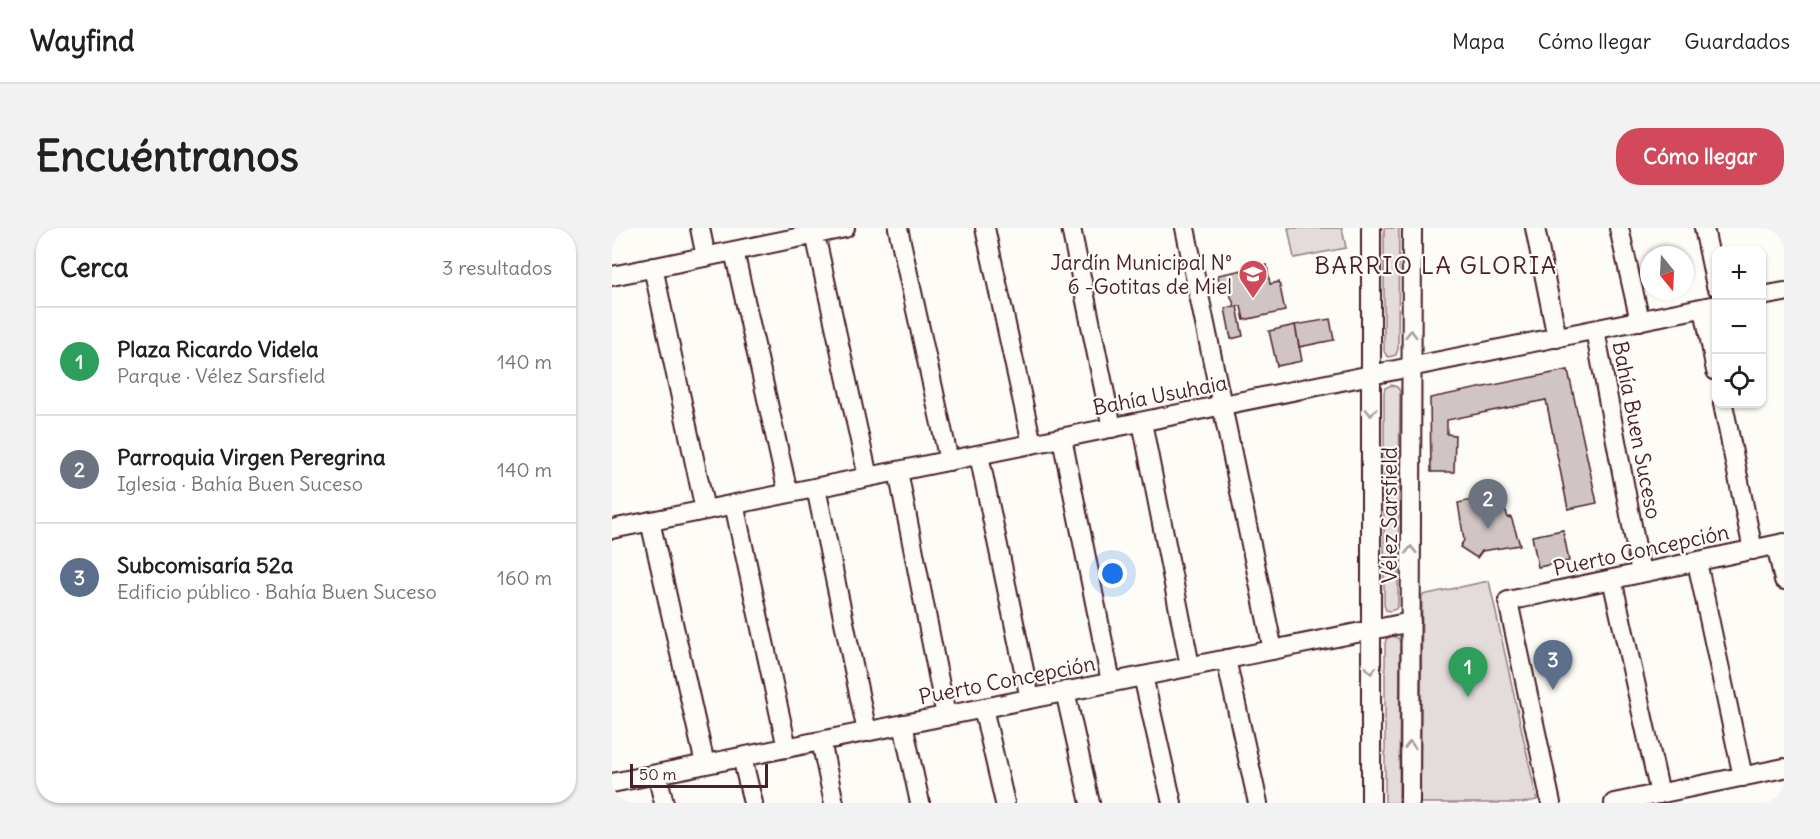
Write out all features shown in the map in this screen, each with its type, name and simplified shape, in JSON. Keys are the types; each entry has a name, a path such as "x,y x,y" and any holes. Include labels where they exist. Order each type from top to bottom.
{"street":[{"path":"700,228 706,256"},
{"path":"612,276 734,251 786,234 815,234 845,228"},
{"path":"898,228 949,461"},
{"path":"985,228 1032,444"},
{"path":"1071,228 1112,428"},
{"path":"1185,228 1273,650"},
{"name":"Vélez Sarsfield","path":"1371,228 1371,803"},
{"name":"Vélez Sarsfield","path":"1410,803 1412,228"},
{"path":"1535,228 1557,338"},
{"path":"1619,228 1640,321"},
{"path":"1704,228 1712,267"},
{"path":"815,234 868,477"},
{"path":"734,251 788,493"},
{"path":"653,267 705,510"},
{"path":"1766,296 1783,295"},
{"path":"1710,307 1714,354"},
{"name":"Bahía Usuhaia","path":"612,529 1710,307"},
{"name":"Bahía Buen Suceso","path":"1595,330 1641,573"},
{"path":"1724,408 1753,550"},
{"path":"1142,422 1190,666"},
{"path":"1062,438 1111,682"},
{"path":"979,454 1030,699"},
{"path":"898,471 946,716"},
{"path":"816,488 867,732"},
{"path":"734,504 787,748"},
{"path":"650,521 705,764"},
{"path":"1780,544 1784,580"},
{"name":"Puerto Concepción","path":"1551,803 1508,601 1780,544"},
{"path":"1697,562 1743,777"},
{"path":"1612,579 1660,794"},
{"name":"Puerto Concepción","path":"612,783 1411,622"},
{"path":"1226,659 1258,803"},
{"path":"1143,676 1172,803"},
{"path":"1065,691 1090,803"},
{"path":"983,708 1005,803"},
{"path":"903,724 920,803"},
{"path":"821,741 834,803"},
{"path":"742,757 753,803"},
{"path":"1614,803 1784,768"},
{"path":"657,774 664,803"}],"shaded area":[{"path":"1288,228 1342,228 1346,248 1294,258"},
{"path":"1384,228 1399,228 1398,349 1396,355 1389,357 1384,351"},
{"path":"1391,385 1400,391 1398,604 1396,609 1390,611 1386,610 1384,605 1384,393 1385,388"},
{"path":"1489,581 1537,800 1522,803 1420,803 1422,595"},
{"path":"1392,636 1398,638 1400,642 1399,803 1385,803 1385,645 1386,639"}],"building":[{"name":"Jardín Municipal N° 6 -Gotitas de Miel","path":"1267,265 1270,284 1279,282 1285,311 1244,320 1241,306 1237,306 1243,336 1231,339 1225,308 1235,307 1230,294 1233,294 1231,287 1220,289 1218,275"},
{"path":"1330,319 1334,340 1299,347 1295,325"},
{"path":"1295,325 1302,361 1277,366 1269,331"},
{"path":"1568,370 1597,503 1568,509 1546,400 1447,420 1447,434 1455,435 1454,472 1431,472 1430,398"},
{"path":"1480,498 1506,511 1508,518 1511,517 1520,545 1482,551 1477,558 1460,547 1464,540 1458,503"},
{"path":"1563,530 1569,561 1538,567 1532,536"}],"place":[{"name":"Jardín Municipal N° 6 -Gotitas de Miel","path":"1253,300"},
{"name":"Parroquia Virgen Peregrina","path":"1488,529"},
{"name":"Subcomisaría 52a","path":"1553,690"},
{"name":"Plaza Ricardo Videla","path":"1468,697"}],"district":[{"name":"BARRIO LA GLORIA","path":"1436,265"}]}
